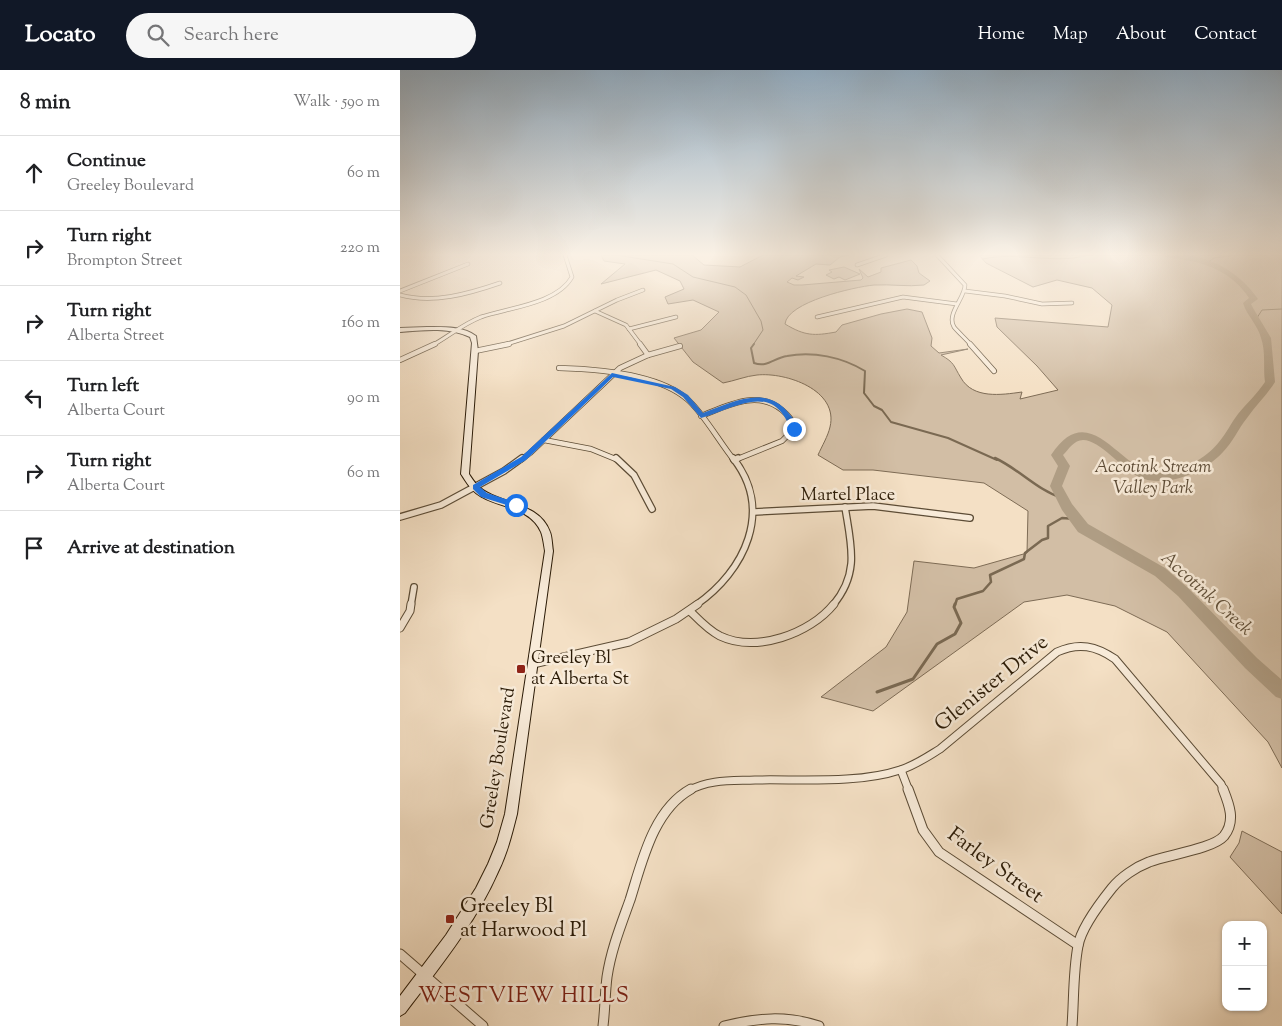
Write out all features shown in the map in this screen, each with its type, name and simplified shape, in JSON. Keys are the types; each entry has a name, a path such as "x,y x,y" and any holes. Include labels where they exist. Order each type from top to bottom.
{"street":[{"path":"400,360 432,346 477,318 522,306 536,300"},
{"path":"475,351 505,345 556,329 618,300"},
{"path":"817,317 887,300"},
{"path":"929,300 957,304"},
{"path":"960,300 952,317 952,325 994,371"},
{"path":"1022,300 1042,304 1072,303"},
{"path":"595,311 620,321 629,329 648,355"},
{"path":"629,329 676,317"},
{"path":"400,330 432,329 455,331 473,336 475,351 464,469 467,479 475,487"},
{"path":"400,517 441,506 519,462 624,366 648,355 680,346"},
{"path":"533,664 629,642 664,626 690,611 719,586 737,562 749,538 754,512 750,486 734,460 686,396 673,388 576,368 560,368"},
{"path":"701,416 748,400 761,399 778,405 793,422 794,429 786,439 734,460"},
{"path":"544,440 596,451 622,462 634,475 652,509"},
{"name":"Greeley Boulevard","path":"400,1008 475,906 503,848 511,814 533,664 549,552 546,531 539,520 528,511 484,495 475,487"},
{"path":"690,611 705,626 717,634 733,640 749,642 766,642 785,636 821,616 841,595 850,574 851,556 845,507"},
{"name":"Martel Place","path":"754,512 882,507 970,518"},
{"path":"400,628 410,610 414,587"},
{"name":"Glenister Drive","path":"603,1026 607,977 616,940 652,836 662,817 674,802 690,790 702,784 716,781 857,778 900,770 920,762 940,749 1057,652 1067,646 1076,644 1092,646 1115,658 1214,773 1228,797 1231,820 1224,836 1214,843 1149,862 1124,877 1113,887 1092,915 1078,945 1072,1026"},
{"name":"Farley Street","path":"900,770 923,830 938,852 1078,945"},
{"path":"400,954 483,1026"},
{"path":"724,1026 770,1016 787,1017 820,1026"}],"green space":[{"name":"Accotink Stream Valley Park","path":"666,300 817,300 797,309 789,316 785,324 798,331 810,334 836,332 842,325 881,314 907,309 922,312 932,338 931,346 939,353 968,349 941,355 951,362 966,385 988,394 1022,392 1020,399 1058,390 1037,366 997,327 995,318 1108,327 1112,305 1106,300 1282,300 1282,768 1268,742 1167,632 1115,606 1067,595 1024,602 873,711 821,697 886,647 907,612 914,561 974,568 1027,553 1028,511 984,483 873,470 843,470 818,455 830,427 831,414 819,393 795,380 769,375 753,376 723,383 693,362 674,338 701,330 719,312 693,300 668,304"},
{"path":"1242,831 1282,852 1282,914 1230,857 1239,843"}],"waterway":[{"path":"749,300 761,321 763,330 753,345"},
{"name":"Accotink Creek","path":"1253,300 1247,303 1264,334 1267,344 1270,382 1243,415 1215,455 1181,473 1155,477 1142,474 1093,438 1081,436 1069,441 1057,455 1064,466 1056,486 1067,507 1083,528 1160,572 1183,592 1251,663 1282,691"},
{"path":"1255,321 1262,310 1282,309"},
{"path":"754,344 751,348 754,363 767,364 782,357 807,354 827,356 856,366 865,371 864,393 874,406 882,410 891,422 948,438 997,460"},
{"path":"995,458 1044,490 1062,498"},
{"path":"955,605 957,599 983,591 991,582 990,575 1024,559 1025,553 1042,540 1048,538 1048,526 1062,518 1076,519"},
{"path":"877,692 913,679 937,644 955,634 961,623 954,607 955,604"}],"place":[{"name":"Greeley Bl at Alberta St","path":"521,669"},
{"name":"Greeley Bl at Harwood Pl","path":"450,919"}],"district":[{"name":"WESTVIEW HILLS","path":"524,997"}],"route":[{"path":"516,505 484,495 475,487 523,459 612,375 673,388 686,396 701,416 748,400 758,398 771,401 778,405 793,422 794,429"}]}
